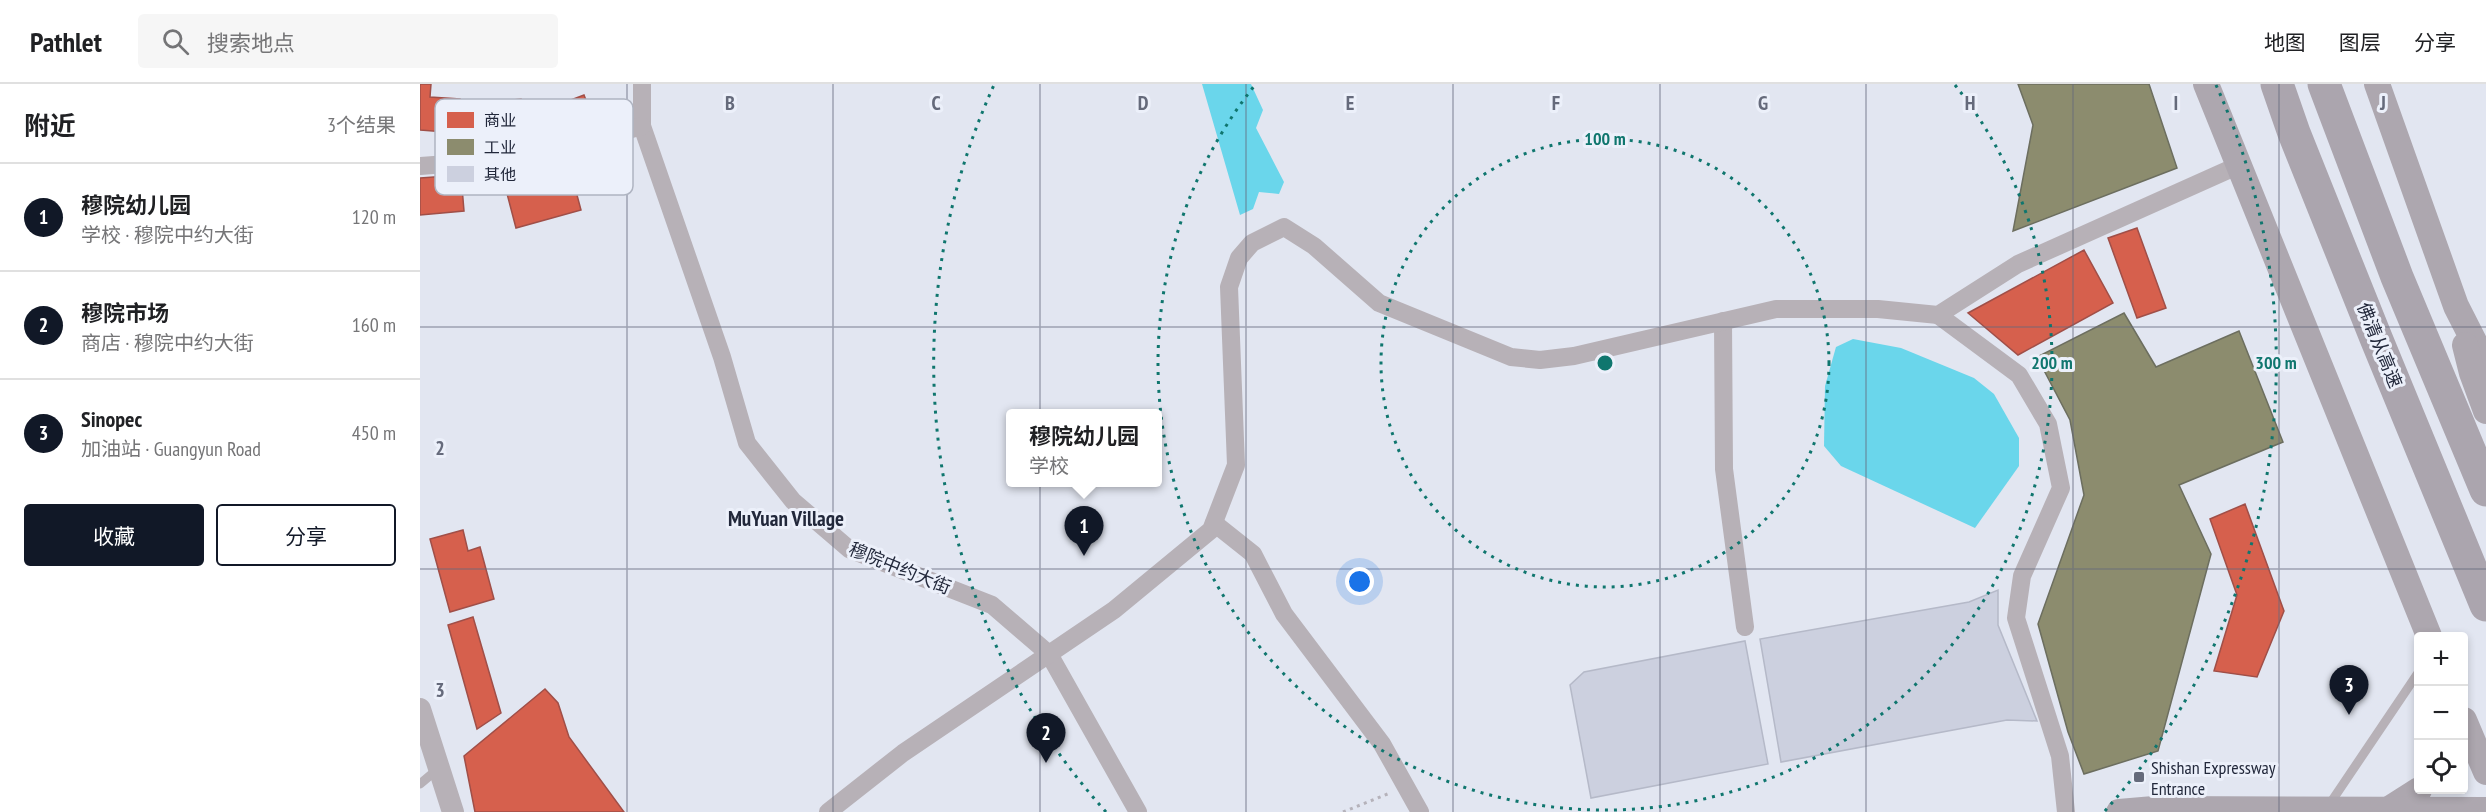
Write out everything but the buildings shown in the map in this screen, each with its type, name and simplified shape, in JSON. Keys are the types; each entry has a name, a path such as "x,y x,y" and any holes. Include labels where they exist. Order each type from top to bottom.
{"highway":[{"path":"2265,84 2294,133"},
{"name":"佛清从高速","path":"2277,84 2294,133 2486,605"},
{"path":"2324,84 2401,287 2486,490"}],"main road":[{"path":"2206,84 2237,166 2264,224 2427,632"},
{"path":"2377,84 2456,306 2472,373 2486,411"},
{"path":"2456,306 2486,365"},
{"path":"2468,731 2486,772"},
{"path":"2386,811 2414,792"},
{"path":"2119,812 2154,809 2327,808 2386,811 2486,810"}],"street":[{"name":"穆院中约大街","path":"642,84 642,126 722,357 747,443 793,501 849,549 992,605 1049,654 1138,812"},
{"path":"633,129 642,126"},
{"path":"420,166 435,165"},
{"path":"1938,315 2018,264 2237,166"},
{"path":"828,812 903,753 1114,610 1211,530 1236,465 1229,286 1239,258 1252,243 1284,227 1314,246 1379,303 1511,357 1540,360 1574,356 1776,309 1878,309 1938,315 2019,375 2048,424 2061,488 2022,576 2016,618 2060,756 2066,812"},
{"path":"1723,321 1724,469 1745,627"},
{"path":"1214,524 1253,555 1284,615 1382,744 1420,812"},
{"path":"420,709 453,812"}],"lane":[{"path":"2327,808 2414,679"},
{"path":"420,784 439,767"}],"path":[{"path":"1343,812 1406,787"}],"water":[{"path":"1202,84 1251,84 1263,110 1256,128 1284,182 1279,194 1259,192 1253,209 1240,215"},
{"path":"1853,339 1901,348 1974,378 1994,394 2019,438 2019,466 1975,528 1841,466 1824,446 1825,386 1836,347"}],"place":[{"name":"穆院幼儿园","path":"1084,556"},
{"name":"Sinopec","path":"2349,715"},
{"name":"穆院市场","path":"1046,763"},
{"name":"Shishan Expressway Entrance","path":"2139,777"}],"district":[{"name":"MuYuan Village","path":"786,518"}]}
